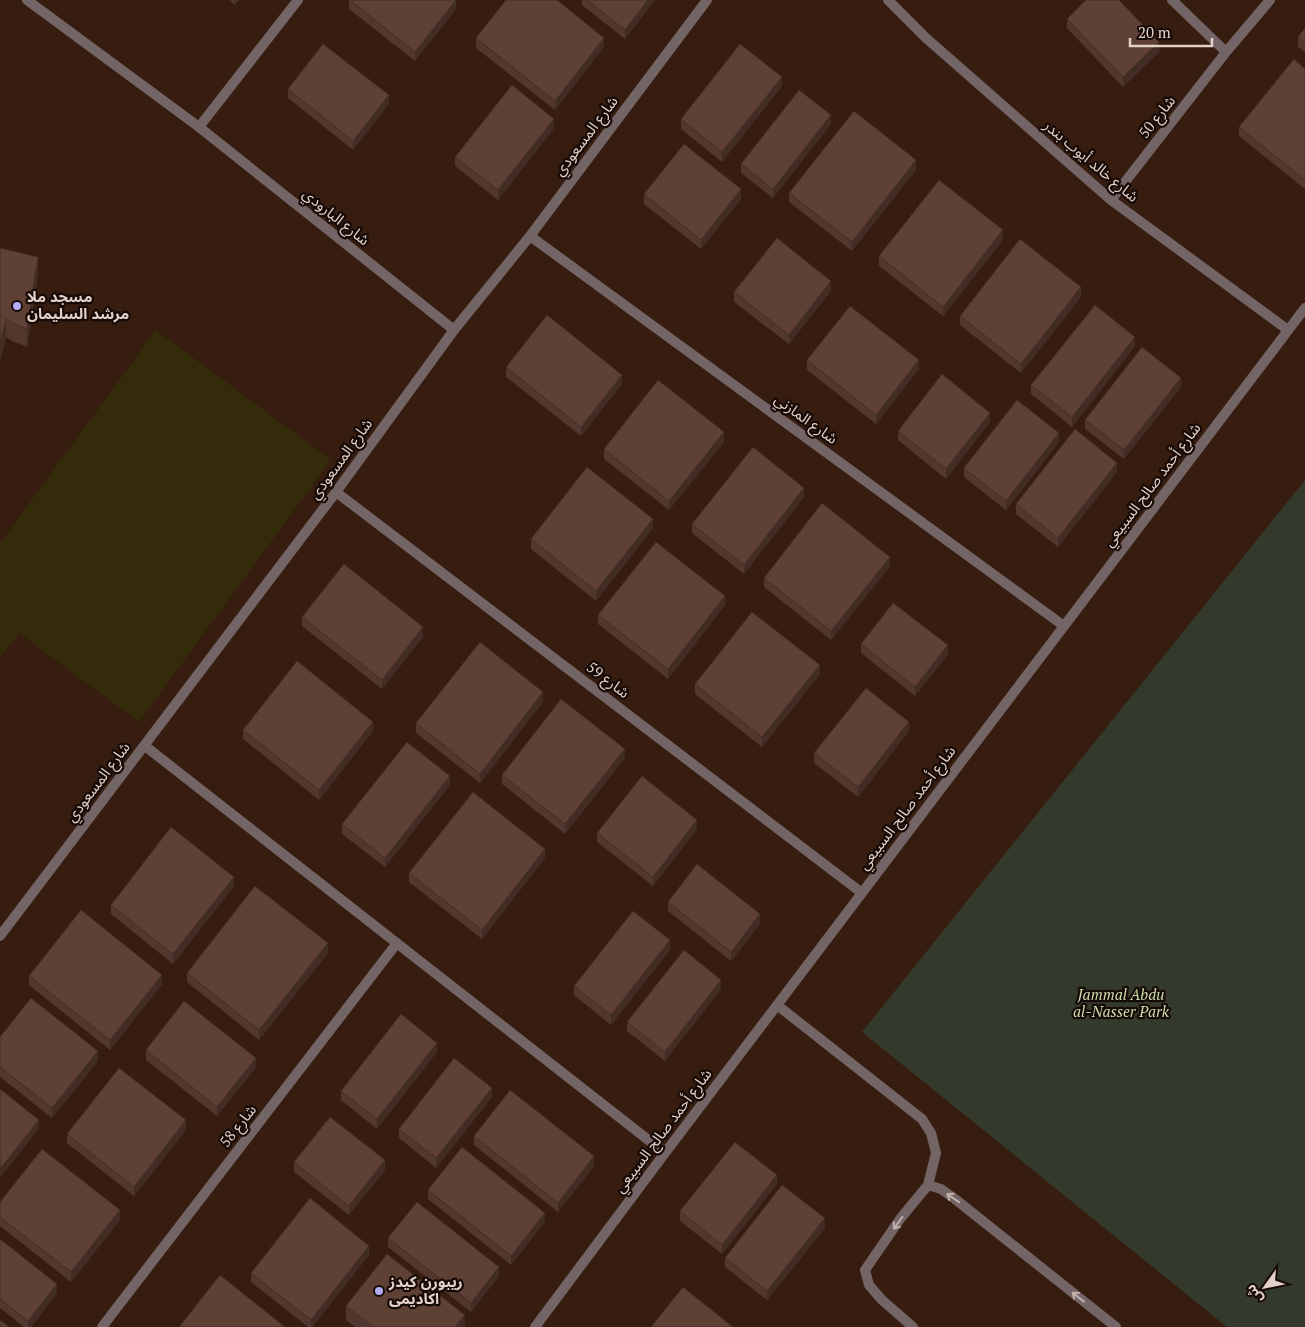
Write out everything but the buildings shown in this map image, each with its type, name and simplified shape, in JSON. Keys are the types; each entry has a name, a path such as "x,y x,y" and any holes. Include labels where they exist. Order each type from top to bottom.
{"street":[{"name":"شارع البارودي","path":"27,0 199,127 454,330"},
{"path":"199,127 298,0"},
{"name":"شارع المسعودي","path":"0,936 336,492 454,330 530,236 707,0"},
{"name":"شارع خالد أيوب بندر","path":"888,0 926,38 1112,200 1288,330"},
{"path":"1172,0 1226,52"},
{"name":"شارع 50","path":"1112,200 1226,52 1270,0"},
{"name":"شارع المازني","path":"530,236 1064,626"},
{"name":"شارع أحمد صالح السبيعي","path":"536,1327 665,1153 1305,308"},
{"name":"شارع 59","path":"336,492 862,893"},
{"path":"144,746 665,1153"},
{"name":"شارع 58","path":"102,1327 397,944"},
{"path":"777,1005 922,1119 931,1133 936,1153 928,1185 900,1219 865,1270 869,1285 913,1327"},
{"path":"928,1185 941,1190 955,1199 1116,1327"}],"green space":[{"name":"Jammal Abdu al-Nasser Park","path":"1305,480 1305,1327 1227,1327 862,1032"}],"sand":[{"path":"156,330 331,460 139,722 19,633 0,658 0,543"}],"place":[{"name":"مسجد ملا مرشد السليمان","path":"17,306"},
{"name":"ريبورن كيدز اكاديمى","path":"379,1291"}]}
